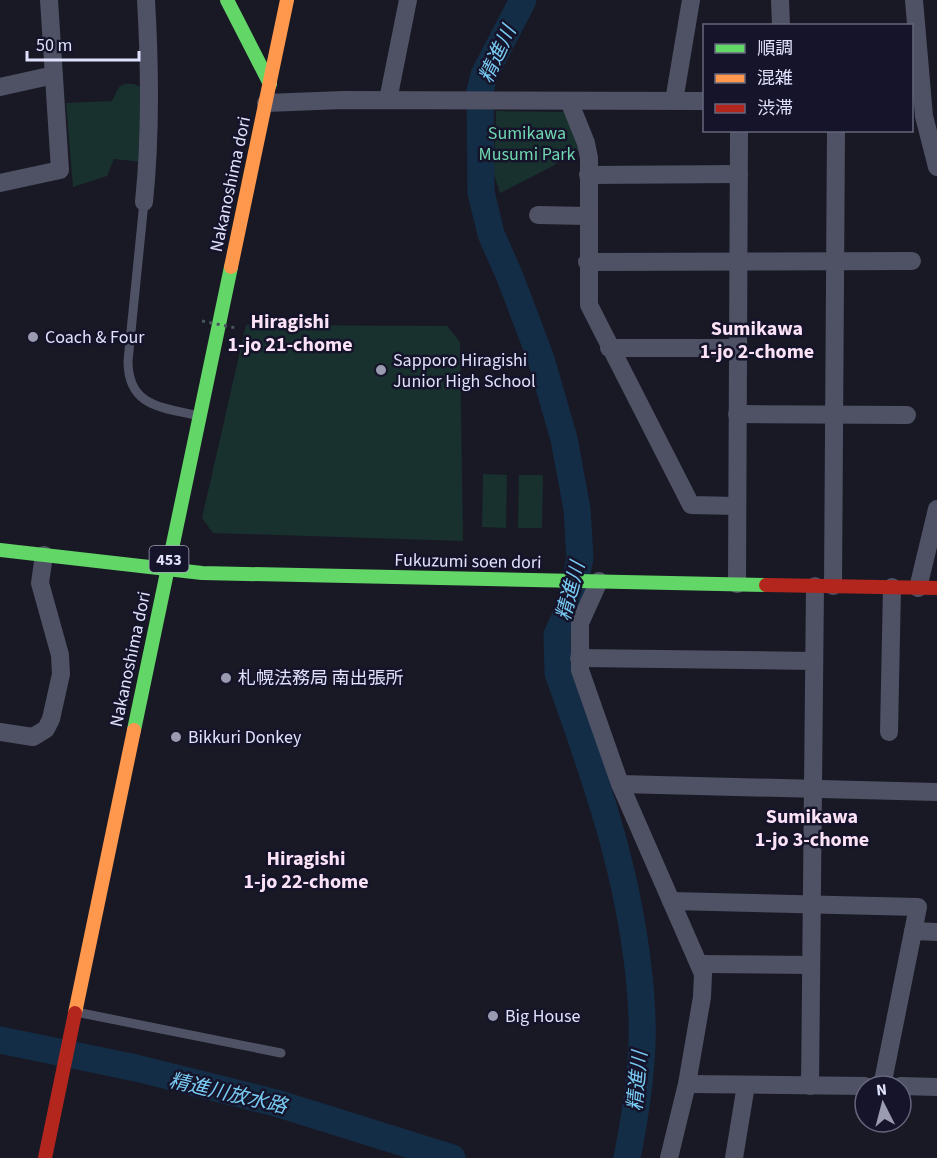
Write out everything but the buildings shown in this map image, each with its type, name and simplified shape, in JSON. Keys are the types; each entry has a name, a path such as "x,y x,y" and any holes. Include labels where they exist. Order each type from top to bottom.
{"main road":[{"path":"227,0 270,84"},
{"name":"453","path":"270,84 287,0"},
{"name":"Nakanoshima dori","path":"45,1158 270,84"},
{"name":"Fukuzumi soen dori","path":"7,551 167,570 937,588"}],"street":[{"path":"0,183 60,170 49,0"},
{"path":"144,202 149,154 150,86 146,0"},
{"path":"388,100 408,0"},
{"path":"674,101 691,0"},
{"path":"780,0 781,24"},
{"path":"914,0 924,102 937,167"},
{"path":"0,87 54,75"},
{"path":"266,103 388,100 703,101"},
{"path":"569,101 586,143 588,305 691,505 737,506"},
{"path":"737,584 739,132"},
{"path":"833,586 836,132"},
{"path":"588,175 739,174"},
{"path":"538,215 587,216"},
{"path":"587,262 912,261"},
{"path":"609,348 738,348"},
{"path":"737,414 907,415"},
{"path":"918,588 937,509"},
{"path":"0,732 33,737 46,729 51,719 61,664 40,583 44,555"},
{"path":"591,581 580,623 580,670 620,784 699,964 704,981 687,1084 669,1158"},
{"path":"810,1086 815,586"},
{"path":"889,732 892,587"},
{"path":"579,658 814,661"},
{"path":"620,784 937,792"},
{"path":"671,901 918,906 884,1074"},
{"path":"913,931 937,932"},
{"path":"699,964 811,965"},
{"path":"687,1084 853,1086"},
{"path":"734,1158 746,1085"},
{"path":"913,1086 937,1087"}],"lane":[{"path":"144,202 128,361 131,386 140,397 154,404 200,416"},
{"path":"75,1012 280,1053"}],"path":[{"path":"202,321 236,328"}],"green space":[{"path":"124,84 134,84 143,88 142,162 114,159 107,176 73,187 66,103 112,101 119,87"},
{"name":"Sumikawa Musumi Park","path":"496,111 566,112 580,151 572,151 553,166 500,193 494,174"},
{"path":"246,325 447,326 460,342 463,541 213,533 202,518"},
{"path":"483,474 507,475 506,528 482,527"},
{"path":"519,475 543,475 542,528 518,528"}],"waterway":[{"name":"精進川","path":"523,0 484,75 480,91 481,192 491,234 541,359 564,439 577,509 580,558 570,606 557,635 558,673 614,842 633,928 639,972 642,1053 639,1088 627,1158"},
{"name":"精進川放水路","path":"0,1040 136,1068 276,1103 452,1158"}],"traffic: fast":[{"path":"227,0 270,84"},
{"path":"134,730 231,267"},
{"path":"0,550 202,573 766,585"}],"traffic: slow":[{"path":"231,267 287,0"},
{"path":"75,1013 134,730"}],"traffic: jam":[{"path":"766,585 937,588"},
{"path":"45,1158 75,1013"}],"place":[{"name":"Coach & Four","path":"33,337"},
{"name":"Sapporo Hiragishi Junior High School","path":"381,370"},
{"name":"札幌法務局 南出張所","path":"226,678"},
{"name":"Bikkuri Donkey","path":"176,737"},
{"name":"Big House","path":"493,1016"}],"district":[{"name":"Hiragishi 1-jo 21-chome","path":"290,332"},
{"name":"Sumikawa 1-jo 2-chome","path":"757,340"},
{"name":"Sumikawa 1-jo 3-chome","path":"812,828"},
{"name":"Hiragishi 1-jo 22-chome","path":"306,870"}]}
